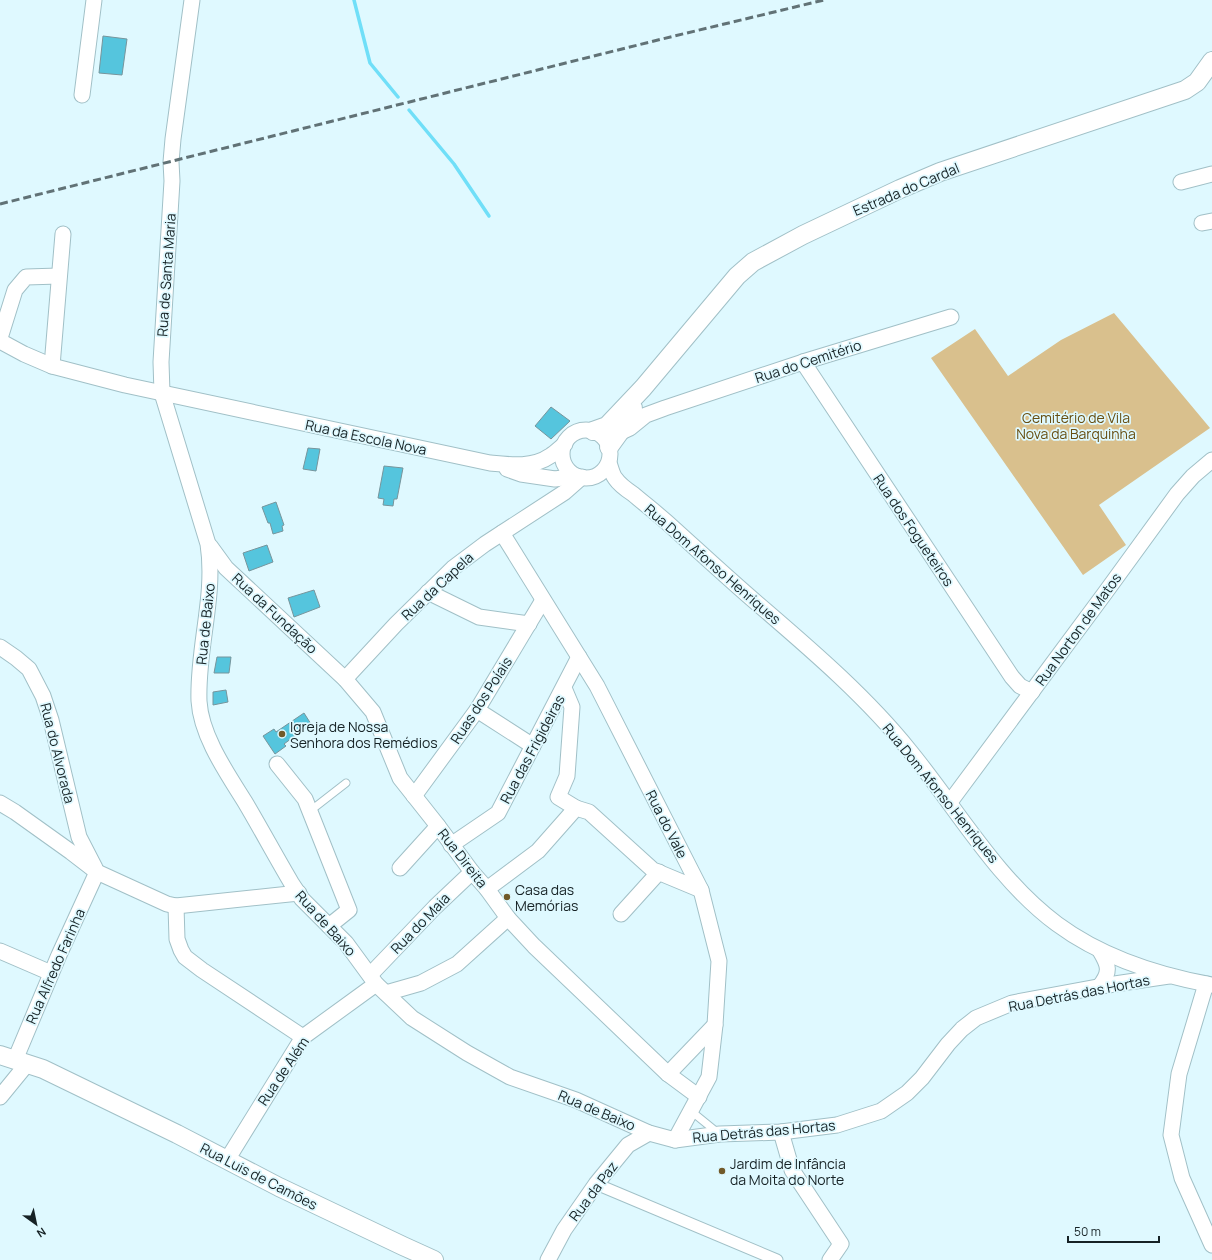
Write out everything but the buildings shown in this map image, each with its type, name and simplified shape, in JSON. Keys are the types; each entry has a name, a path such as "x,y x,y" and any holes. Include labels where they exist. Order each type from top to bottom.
{"street":[{"path":"82,95 94,0"},
{"name":"Rua de Santa Maria","path":"192,0 171,162 172,181 161,362 162,393 208,544"},
{"name":"Estrada do Cardal","path":"608,445 607,426 643,388 737,276 753,262 893,192 940,172 1185,90 1205,81 1212,61"},
{"path":"1182,182 1212,174"},
{"path":"52,366 63,234"},
{"path":"0,338 15,290 26,277 59,276"},
{"name":"Rua do Cemitério","path":"608,445 646,415 803,362 951,317"},
{"name":"Rua da Escola Nova","path":"0,341 24,354 52,366 162,393 490,464 512,466 540,462 565,444"},
{"name":"Rua dos Fogueteiros","path":"803,362 1012,677 1020,686 1032,692"},
{"name":"Estrada do Cardal","path":"608,445 643,388"},
{"name":"Rua do Cemitério","path":"608,445 665,408"},
{"path":"490,464 521,474 555,480 594,476 600,473 608,445 585,430 576,432 570,437 565,444 563,451 563,459 570,472 582,477"},
{"name":"Rua Dom Afonso Henriques","path":"608,445 615,478 626,489 669,524 844,681 897,735 950,802 977,840 1027,898 1057,924 1100,951 1139,967 1169,976 1209,984"},
{"name":"Rua Norton de Matos","path":"950,802 1177,494 1193,476 1212,460"},
{"name":"Rua Dom Afonso Henriques","path":"582,477 604,481 626,489"},
{"name":"Rua da Capela","path":"345,679 453,568 484,544 565,492 582,477"},
{"name":"Rua da Capela","path":"542,507 555,491 557,485 555,480"},
{"name":"Rua do Vale","path":"502,533 597,686 701,890 719,961 715,1024 709,1076 675,1140"},
{"name":"Rua da Fundação","path":"208,544 226,568 345,679"},
{"name":"Rua de Baixo","path":"208,544 211,561 201,666 199,701 202,718 210,740 230,777 299,893 328,926 346,943 378,984 412,1018 467,1053 510,1076 576,1100 650,1133"},
{"path":"428,592 479,617 529,624"},
{"name":"Ruas dos Poíais","path":"414,796 477,710 543,600"},
{"name":"Rua do Alvorada","path":"0,647 29,669 43,696 51,720 80,837 97,872"},
{"name":"Rua das Frigideiras","path":"451,845 498,813 580,657"},
{"name":"Rua Direita","path":"345,679 373,712 400,778 508,918 534,946 668,1074 699,1097"},
{"path":"564,688 572,707 566,776 558,797 576,808 589,812 653,870 701,890"},
{"path":"477,710 534,746"},
{"path":"277,764 305,799 349,910 328,926"},
{"path":"0,804 40,829 97,872 167,904 176,906 299,893"},
{"path":"487,889 538,851 576,808"},
{"path":"400,868 438,826"},
{"name":"Rua Alfredo Farinha","path":"0,1097 51,973 97,872"},
{"name":"Rua do Maia","path":"378,984 435,907 472,872"},
{"path":"621,914 659,872"},
{"path":"176,906 177,939 185,956 202,970 303,1037"},
{"path":"378,984 421,982 457,964 508,918"},
{"path":"0,951 51,973"},
{"path":"1099,987 1106,979 1108,971 1107,963 1100,951"},
{"name":"Rua Detrás das Hortas","path":"650,1133 675,1140 720,1134 781,1132 837,1125 881,1111 907,1093 922,1078 948,1044 962,1029 976,1018 1012,1003 1169,976"},
{"name":"Rua de Além","path":"227,1160 303,1037 378,984"},
{"path":"1209,984 1179,1074 1171,1135 1182,1178 1212,1245"},
{"path":"668,1074 715,1024"},
{"name":"Rua Luis de Camões","path":"14,1060 43,1069 279,1187 434,1260"},
{"path":"781,1132 792,1170 841,1244 830,1260"},
{"name":"Rua da Paz","path":"548,1260 564,1230 596,1184 628,1145 650,1133"},
{"path":"596,1184 777,1260"}],"lane":[{"path":"310,811 346,783"},
{"path":"691,1111 720,1134"}],"green space":[{"name":"Cemitério de Vila Nova da Barquinha","path":"1114,313 1210,428 1099,505 1126,545 1083,575 931,358 975,329 1008,376 1061,340"}],"waterway":[{"path":"354,0 370,63 398,97"},
{"path":"409,110 454,164 489,216"}],"railway":[{"path":"0,204 824,0"}],"place":[{"name":"Igreja de Nossa Senhora dos Remédios","path":"282,734"},
{"name":"Casa das Memórias","path":"507,897"},
{"name":"Jardim de Infância da Moita do Norte","path":"722,1171"}]}
